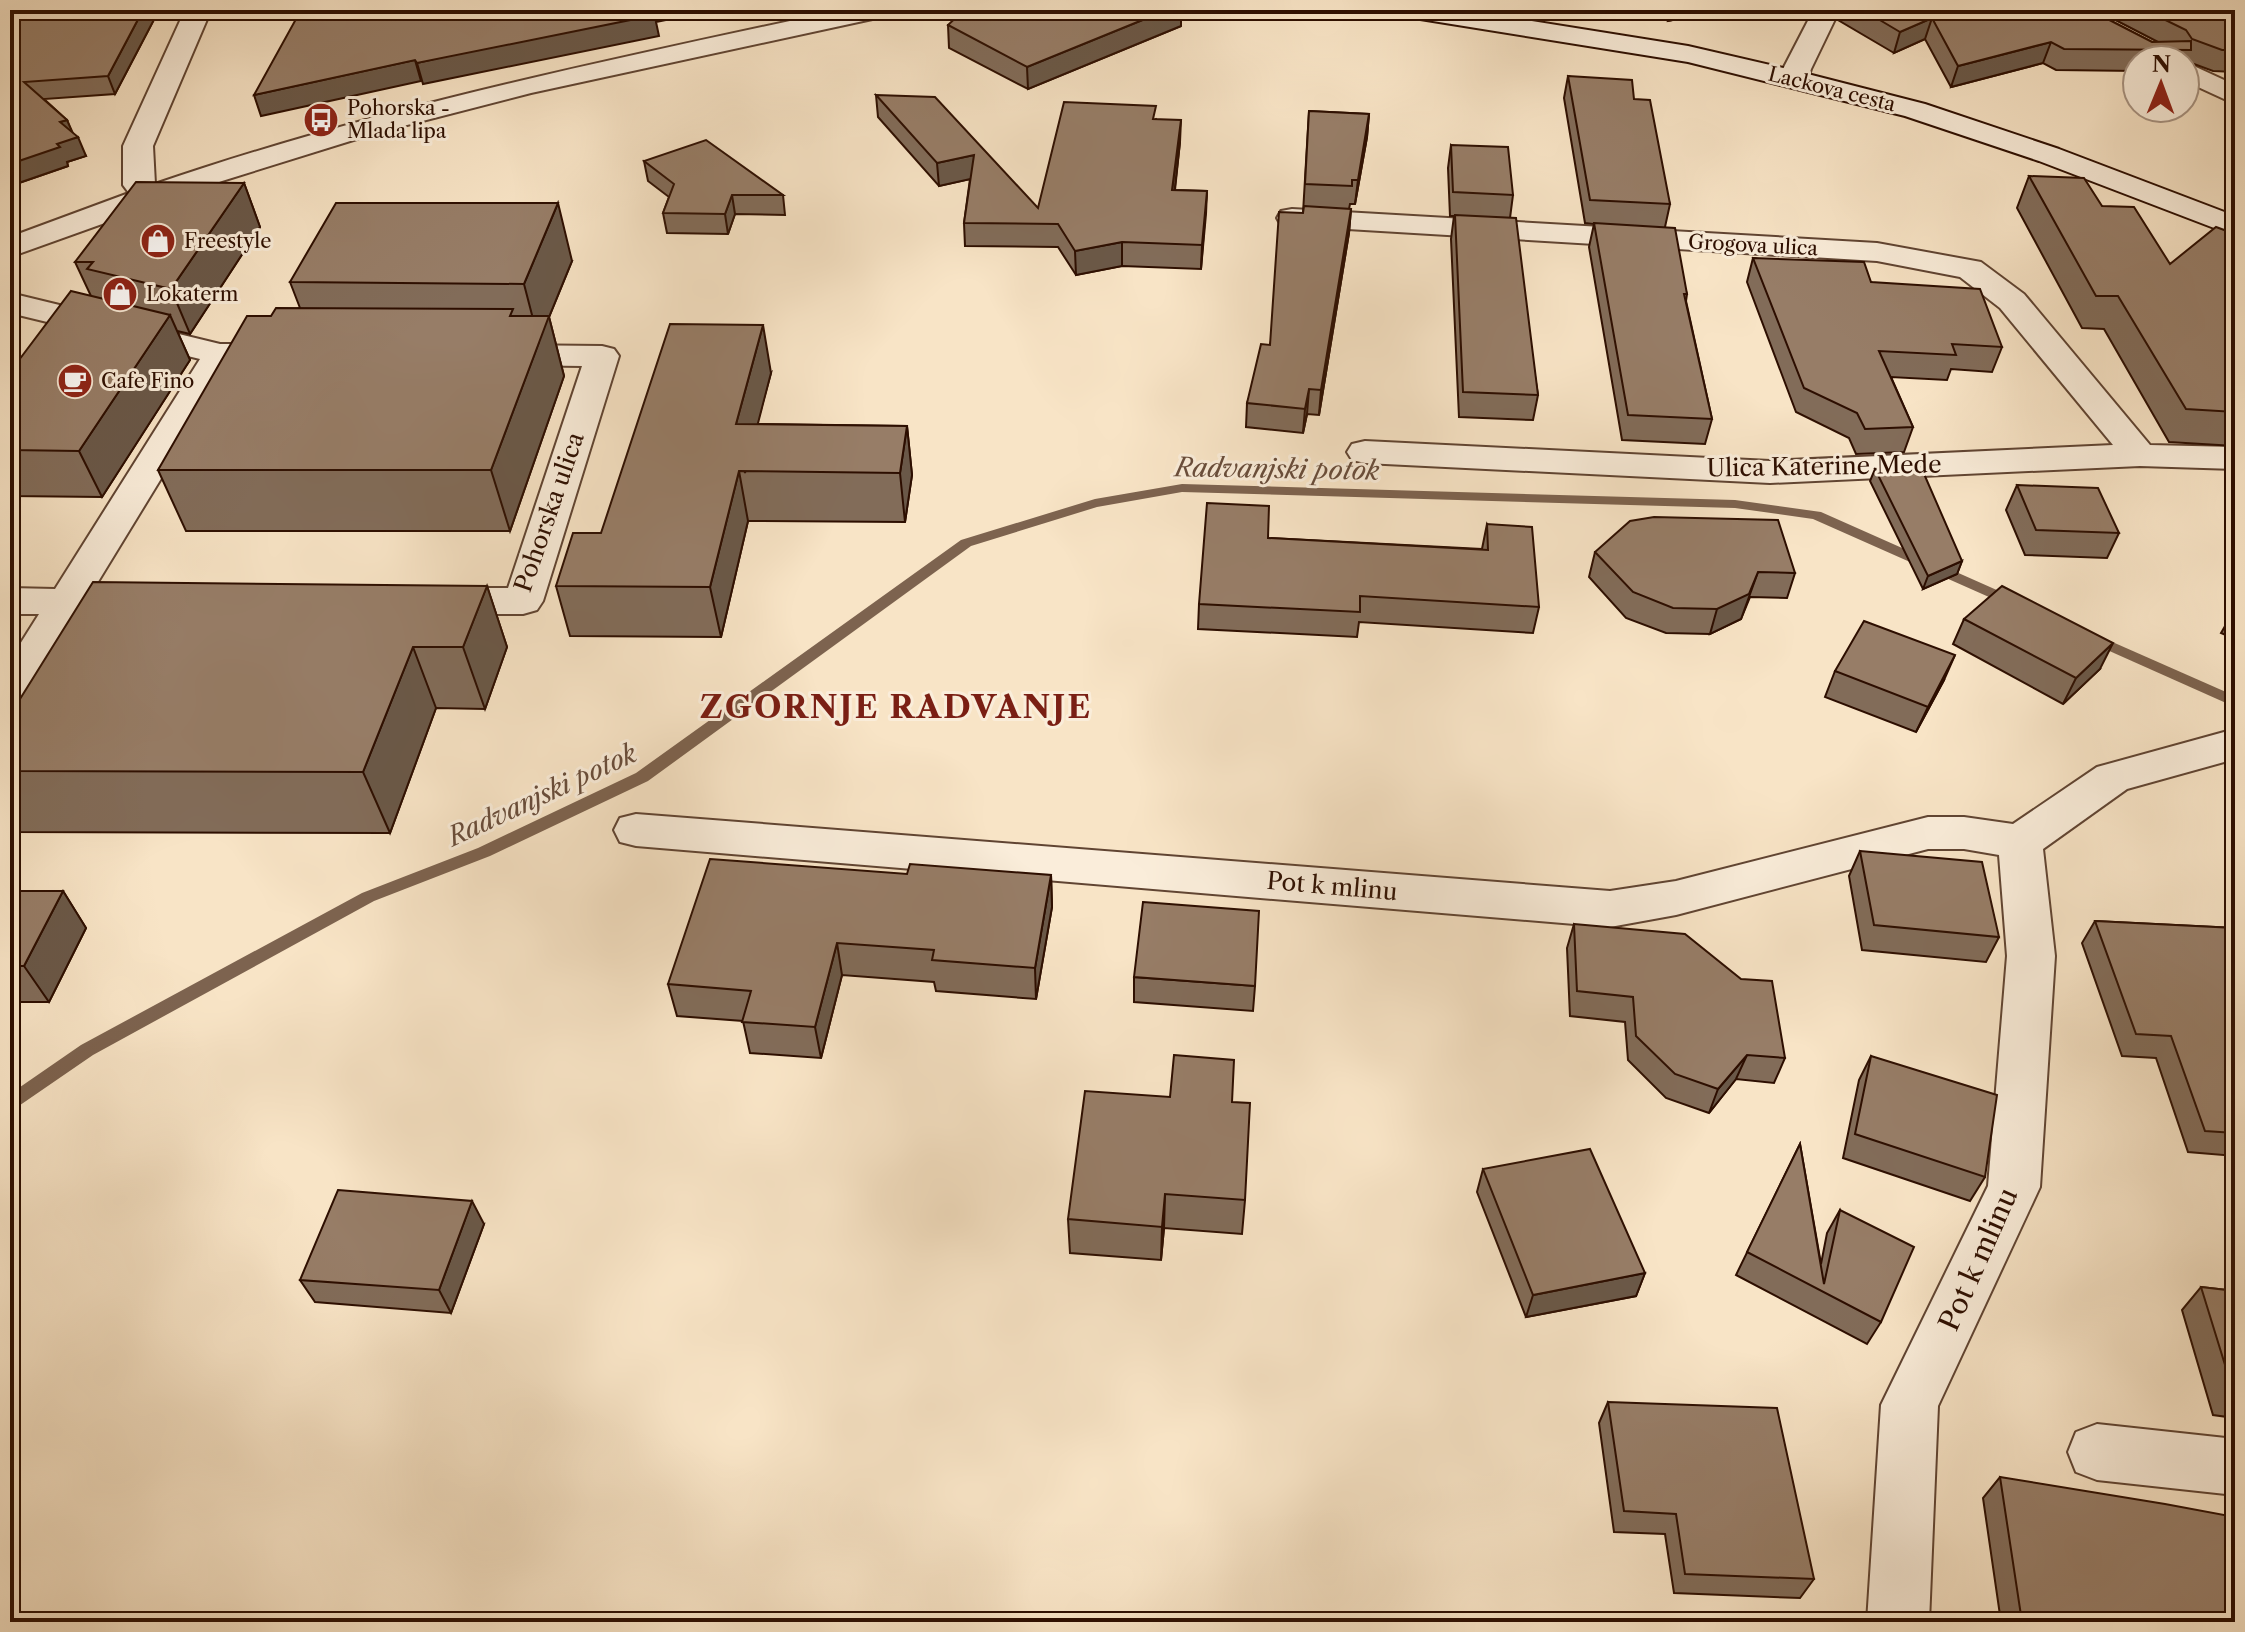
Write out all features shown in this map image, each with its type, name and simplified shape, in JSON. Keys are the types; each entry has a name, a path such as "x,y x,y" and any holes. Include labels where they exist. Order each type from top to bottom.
{"street":[{"path":"151,196 138,185 138,146 198,10"},
{"path":"10,248 151,196 417,113 529,85 877,10"},
{"name":"Lackova cesta","path":"1414,10 1688,54 1915,110 2049,155 2235,227"},
{"path":"1796,79 1797,69 1830,11"},
{"path":"2201,78 2235,96"},
{"name":"Grogova ulica","path":"1283,218 1877,252 1970,269 2012,301 2140,455"},
{"path":"10,303 220,354 316,354"},
{"path":"10,693 220,354"},
{"name":"Pohorska ulica","path":"400,602 523,601 602,356 459,355"},
{"name":"Ulica Katerine Mede","path":"1365,452 1770,472 2140,455 2235,458"},
{"path":"10,601 168,604"},
{"path":"2020,842 2112,778 2235,744"},
{"name":"Pot k mlinu","path":"636,830 1610,909 1676,898 1928,833 1964,833 2020,842 2031,956 2014,1187 1910,1405 1898,1622"},
{"path":"2097,1452 2235,1467"}],"building":[{"path":"10,10 143,10 108,76 24,82 67,120 60,122 78,137 57,144 60,147 10,164"},
{"path":"301,10 651,10 655,15 417,63 415,60 254,95"},
{"path":"964,10 1167,10 1027,67 948,25"},
{"path":"1863,10 2090,10 2152,42 2191,41 2191,44 2121,44 2121,49 2064,49 2051,42 1958,66 1932,18 1900,32"},
{"path":"2145,10 2235,10 2235,50 2222,50 2192,39 2186,30"},
{"path":"1568,76 1632,80 1634,99 1650,100 1670,204 1590,200"},
{"path":"876,95 935,97 1038,208 1064,102 1156,106 1153,119 1181,120 1172,190 1207,191 1202,245 1122,242 1075,251 1058,224 964,223 974,155 937,163"},
{"path":"1309,111 1369,114 1358,180 1352,180 1352,186 1305,184"},
{"path":"706,140 783,195 732,195 725,214 663,213 674,184 644,161"},
{"path":"1451,145 1508,147 1513,195 1453,192"},
{"path":"2029,176 2084,178 2102,206 2134,207 2170,264 2216,227 2235,234 2235,412 2186,409 2118,296 2096,296"},
{"path":"136,182 244,183 171,289 87,269 93,262 75,262"},
{"path":"336,203 558,203 524,284 290,282"},
{"path":"1304,206 1351,209 1321,390 1309,389 1305,409 1247,403 1261,344 1270,345 1279,212 1303,213"},
{"path":"1455,215 1516,218 1538,395 1463,392"},
{"path":"1594,223 1675,228 1687,294 1684,294 1712,419 1628,415"},
{"path":"1753,258 1864,262 1871,282 1980,289 2002,347 1952,344 1956,355 1879,351 1913,427 1865,429 1857,413 1804,388"},
{"path":"71,291 170,315 79,451 10,450 10,372"},
{"path":"276,308 513,309 510,316 549,316 491,470 158,470 247,316 271,316"},
{"path":"670,324 763,325 736,424 907,426 900,473 739,471 710,587 556,586 573,533 601,533"},
{"path":"1921,467 1962,561 1928,576 1875,469"},
{"path":"2017,485 2098,488 2119,533 2036,530"},
{"path":"1207,503 1269,506 1268,538 1488,550 1487,524 1532,527 1539,607 1360,596 1360,612 1199,604"},
{"path":"1654,517 1778,520 1795,573 1758,572 1749,594 1717,609 1673,608 1633,592 1595,552 1630,521"},
{"path":"93,582 487,586 463,647 413,647 363,772 10,771 10,715"},
{"path":"2002,586 2113,643 2076,678 1964,619"},
{"path":"1864,621 1955,655 1928,707 1835,671"},
{"path":"1860,851 1982,862 1999,937 1874,925"},
{"path":"710,859 907,874 910,864 1051,875 1035,968 932,960 934,950 837,943 815,1027 742,1022 751,991 668,984"},
{"path":"10,891 63,891 24,966 10,966"},
{"path":"1143,902 1259,911 1255,986 1134,977"},
{"path":"2095,921 2235,928 2235,1133 2205,1131 2171,1036 2136,1034"},
{"path":"1574,924 1685,934 1741,979 1772,981 1785,1058 1747,1055 1718,1089 1675,1074 1636,1036 1633,997 1577,991"},
{"path":"1174,1055 1234,1060 1232,1102 1250,1103 1245,1200 1165,1194 1162,1227 1068,1219 1085,1091 1170,1097"},
{"path":"1871,1056 1997,1095 1985,1177 1855,1134"},
{"path":"1800,1144 1824,1284 1840,1210 1914,1247 1881,1322 1747,1252"},
{"path":"1590,1149 1645,1273 1533,1295 1483,1169"},
{"path":"338,1190 472,1201 439,1290 300,1280"},
{"path":"2201,1287 2235,1291 2235,1394 2234,1394"},
{"path":"1608,1402 1777,1408 1814,1579 1685,1574 1676,1514 1624,1511"},
{"path":"2000,1477 2235,1517 2235,1622 2022,1622"}],"waterway":[{"name":"Radvanjski potok","path":"10,1104 87,1050 368,897 484,852 642,777 966,543 1095,503 1182,488 1735,504 1816,515 2012,602"},
{"name":"Radvanjski potok","path":"2092,638 2235,702"}],"place":[{"name":"Pohorska - Mlada lipa","path":"321,120"},
{"name":"Freestyle","path":"158,241"},
{"name":"Lokaterm","path":"120,294"},
{"name":"Cafe Fino","path":"75,381"}],"district":[{"name":"ZGORNJE RADVANJE","path":"896,706"}]}
